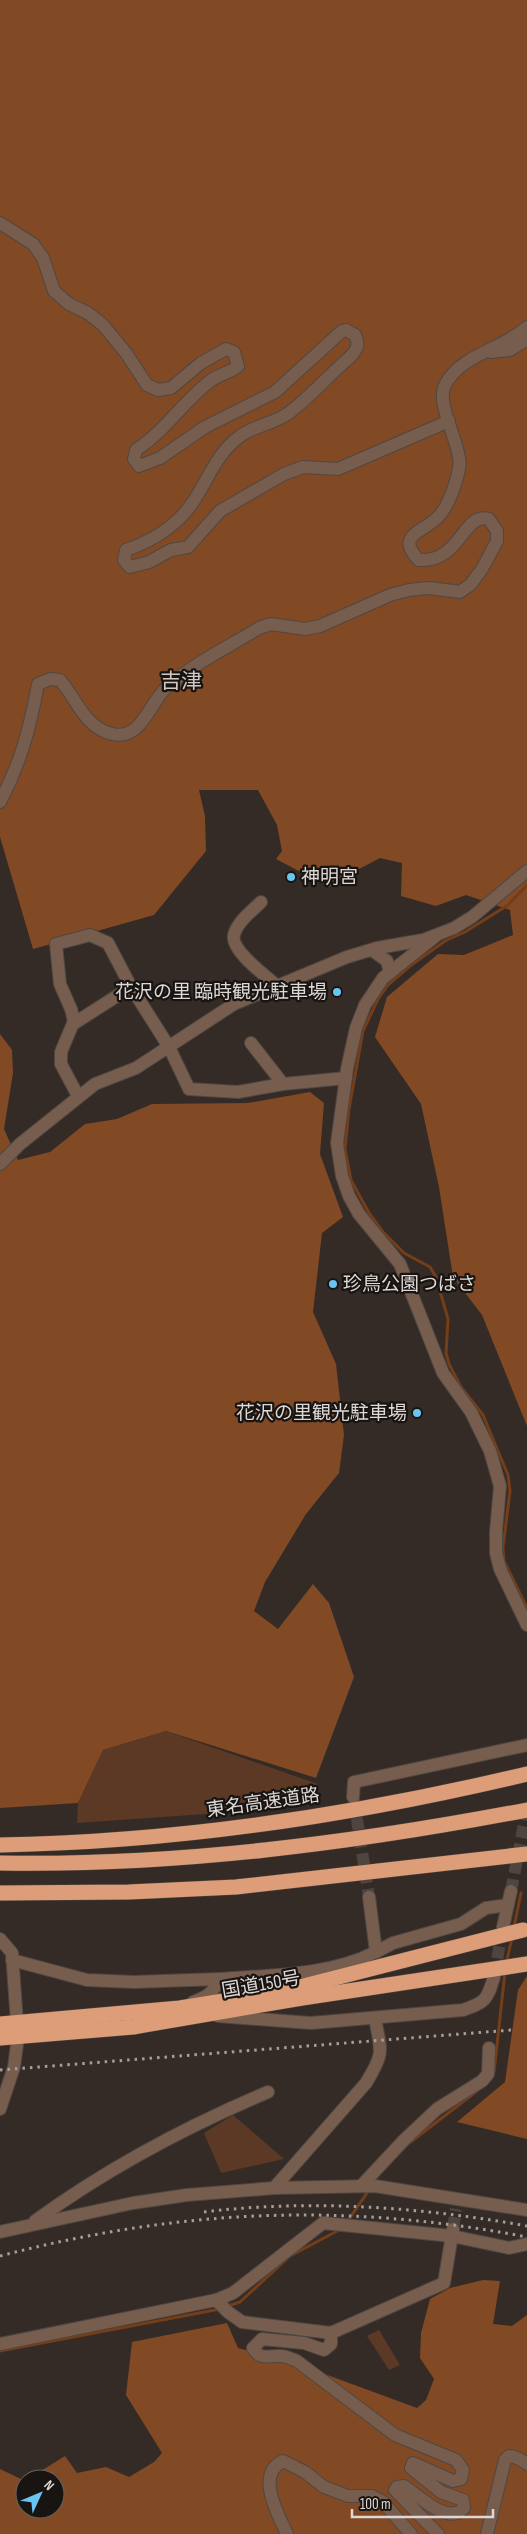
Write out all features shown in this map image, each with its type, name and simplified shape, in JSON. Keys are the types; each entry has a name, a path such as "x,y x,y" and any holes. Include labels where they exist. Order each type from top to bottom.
{"highway":[{"name":"東名高速道路","path":"0,1846 99,1841 240,1827 332,1814 468,1788 527,1774"},
{"path":"0,1863 201,1857 385,1834 527,1810"},
{"path":"0,1893 129,1892 236,1886 527,1854"},
{"name":"国道150号","path":"0,2038 17,2030 180,2008 284,1990 523,1930"},
{"name":"国道150号","path":"0,2024 17,2030 133,2027 527,1964"}],"street":[{"path":"0,223 33,244 42,258 54,291 69,304 88,313 104,325 126,353 147,385 158,390 171,388 215,353 226,348 234,352 238,366 231,372 212,379 153,439 136,450 134,459 139,466 160,458 205,427 275,392 287,384 342,331 346,330 355,335 358,342 356,350 349,358 291,412 239,436 219,457 193,503 180,517 147,543 126,550 124,560 130,567 149,562 171,550 188,546 220,511 284,474 303,467 338,469 449,421"},
{"path":"0,802 17,768 32,719 38,684 50,679 60,680 70,691 80,711 92,724 111,734 126,734 137,728 165,689 259,628 271,624 305,629 320,626 390,594 429,588 460,592 471,584 482,569 497,541 497,531 488,519 476,519 470,523 455,546 430,561 419,560 410,551 409,544 414,534 438,517 456,483 460,460 442,397 444,386 455,369 516,336 527,327"},
{"path":"483,353 510,350 527,339"},
{"path":"527,871 472,917 438,935 391,977 365,1005 356,1028 346,1078 338,1143 342,1176 360,1214 400,1264 443,1373 471,1412 490,1451 500,1486 496,1553 500,1569 527,1625"},
{"path":"261,902 237,928 234,942 246,959 276,985"},
{"path":"78,1096 60,1064 61,1052 73,1024 71,1009 60,984 56,944 90,935 108,943 130,987 169,1047 189,1089 238,1092 283,1084 346,1078"},
{"path":"0,1164 20,1144 95,1084 136,1068 234,1004 276,985 372,950 438,935"},
{"path":"372,950 387,961 391,977"},
{"path":"73,1024 130,987"},
{"path":"251,1043 283,1084"},
{"path":"354,1797 354,1782 527,1745"},
{"path":"503,1927 510,1891"},
{"path":"368,1898 376,1952"},
{"path":"12,1960 87,1980 134,1982 219,1979 324,1968 363,1958 393,1943 461,1924 486,1908 508,1905"},
{"path":"0,1939 12,1954 17,2030 14,2067 0,2109"},
{"path":"208,2015 311,2023 463,2010 480,2004 488,1998 494,1977"},
{"path":"180,2008 209,1995 216,1987 219,1979"},
{"path":"274,2188 366,2083 376,2067 382,2053 375,2018"},
{"path":"362,2185 404,2140 437,2109 482,2081 488,2074 489,2048"},
{"path":"29,2225 75,2192 147,2148 204,2119 268,2092"},
{"path":"0,2232 133,2203 187,2195 274,2188 376,2186 456,2204 527,2210"},
{"path":"0,2344 221,2305 323,2223 453,2233 509,2248 527,2244"},
{"path":"221,2305 242,2322 331,2333 444,2283 453,2233"},
{"path":"331,2333 331,2344 324,2350 304,2343 262,2339 253,2348 256,2353 264,2357 283,2356 297,2361 395,2435 456,2460 463,2470 461,2479 453,2481 420,2465 413,2463 410,2468 441,2492 463,2500 464,2508 454,2515 443,2513 404,2486 397,2487 395,2490 438,2534"},
{"path":"487,2534 506,2460 509,2456 515,2457 522,2459 527,2464"},
{"path":"286,2534 270,2493 271,2471 275,2465 283,2462 305,2472 324,2487 348,2496 372,2496 383,2502 411,2534"}],"shaded area":[{"path":"0,0 527,0 527,1426 482,1315 453,1277 439,1187 421,1104 375,1037 387,997 438,954 464,955 513,935 510,910 466,895 436,906 401,896 402,863 380,858 329,887 276,859 282,851 277,825 258,790 199,790 205,816 206,851 154,915 33,949 0,837"},
{"path":"0,1034 12,1050 13,1073 4,1129 18,1160 50,1152 85,1124 117,1119 152,1104 248,1103 310,1092 324,1103 320,1154 343,1217 322,1233 313,1312 336,1364 344,1435 339,1473 306,1514 265,1582 254,1611 278,1629 313,1584 329,1603 354,1677 316,1778 166,1731 103,1750 78,1803 0,1808"},
{"path":"166,1731 318,1784 262,1810 77,1823 78,1803 103,1750"},
{"path":"527,1976 527,2139 457,2122 505,2082 518,1990"},
{"path":"233,2115 284,2159 221,2173 204,2133"},
{"path":"483,2280 500,2281 493,2324 512,2326 527,2315 527,2534 0,2534 0,2469 15,2476 15,2519 65,2519 65,2469 44,2469 65,2456 77,2473 106,2467 129,2477 154,2462 162,2453 126,2395 132,2342 227,2323 238,2348 295,2363 417,2408 426,2400 434,2379 420,2358 421,2333 430,2299 450,2288"},
{"path":"379,2330 400,2365 389,2370 367,2336"}],"waterway":[{"path":"527,885 508,905 465,932 445,941 410,966 388,985 378,999 363,1031 349,1109 345,1149 351,1180 369,1213 383,1232 404,1253 430,1267 436,1277 448,1319 446,1353 449,1364 461,1387 483,1415 508,1475 510,1491 503,1547 504,1561 527,1608"},
{"path":"514,1927 521,1893"},
{"path":"506,1964 512,1938"},
{"path":"494,2072 505,1972"},
{"path":"408,2144 477,2091"},
{"path":"347,2222 369,2190"},
{"path":"228,2306 240,2302 290,2256 341,2229"},
{"path":"0,2351 220,2309"}],"tunnel":[{"path":"354,1800 369,1897"},
{"path":"511,1891 527,1809"},
{"path":"494,1976 503,1927"},
{"path":"453,2229 456,2209"}],"railway":[{"path":"0,2070 512,2030"},
{"path":"204,2212 285,2206 366,2207 447,2214 527,2226"},
{"path":"0,2256 67,2240 133,2228 198,2220 262,2216 327,2215 393,2219 459,2226 527,2237"}],"place":[{"name":"神明宮","path":"291,877"},
{"name":"花沢の里 臨時観光駐車場","path":"337,992"},
{"name":"珍鳥公園つばさ","path":"333,1284"},
{"name":"花沢の里観光駐車場","path":"417,1413"}],"district":[{"name":"吉津","path":"181,681"}]}
